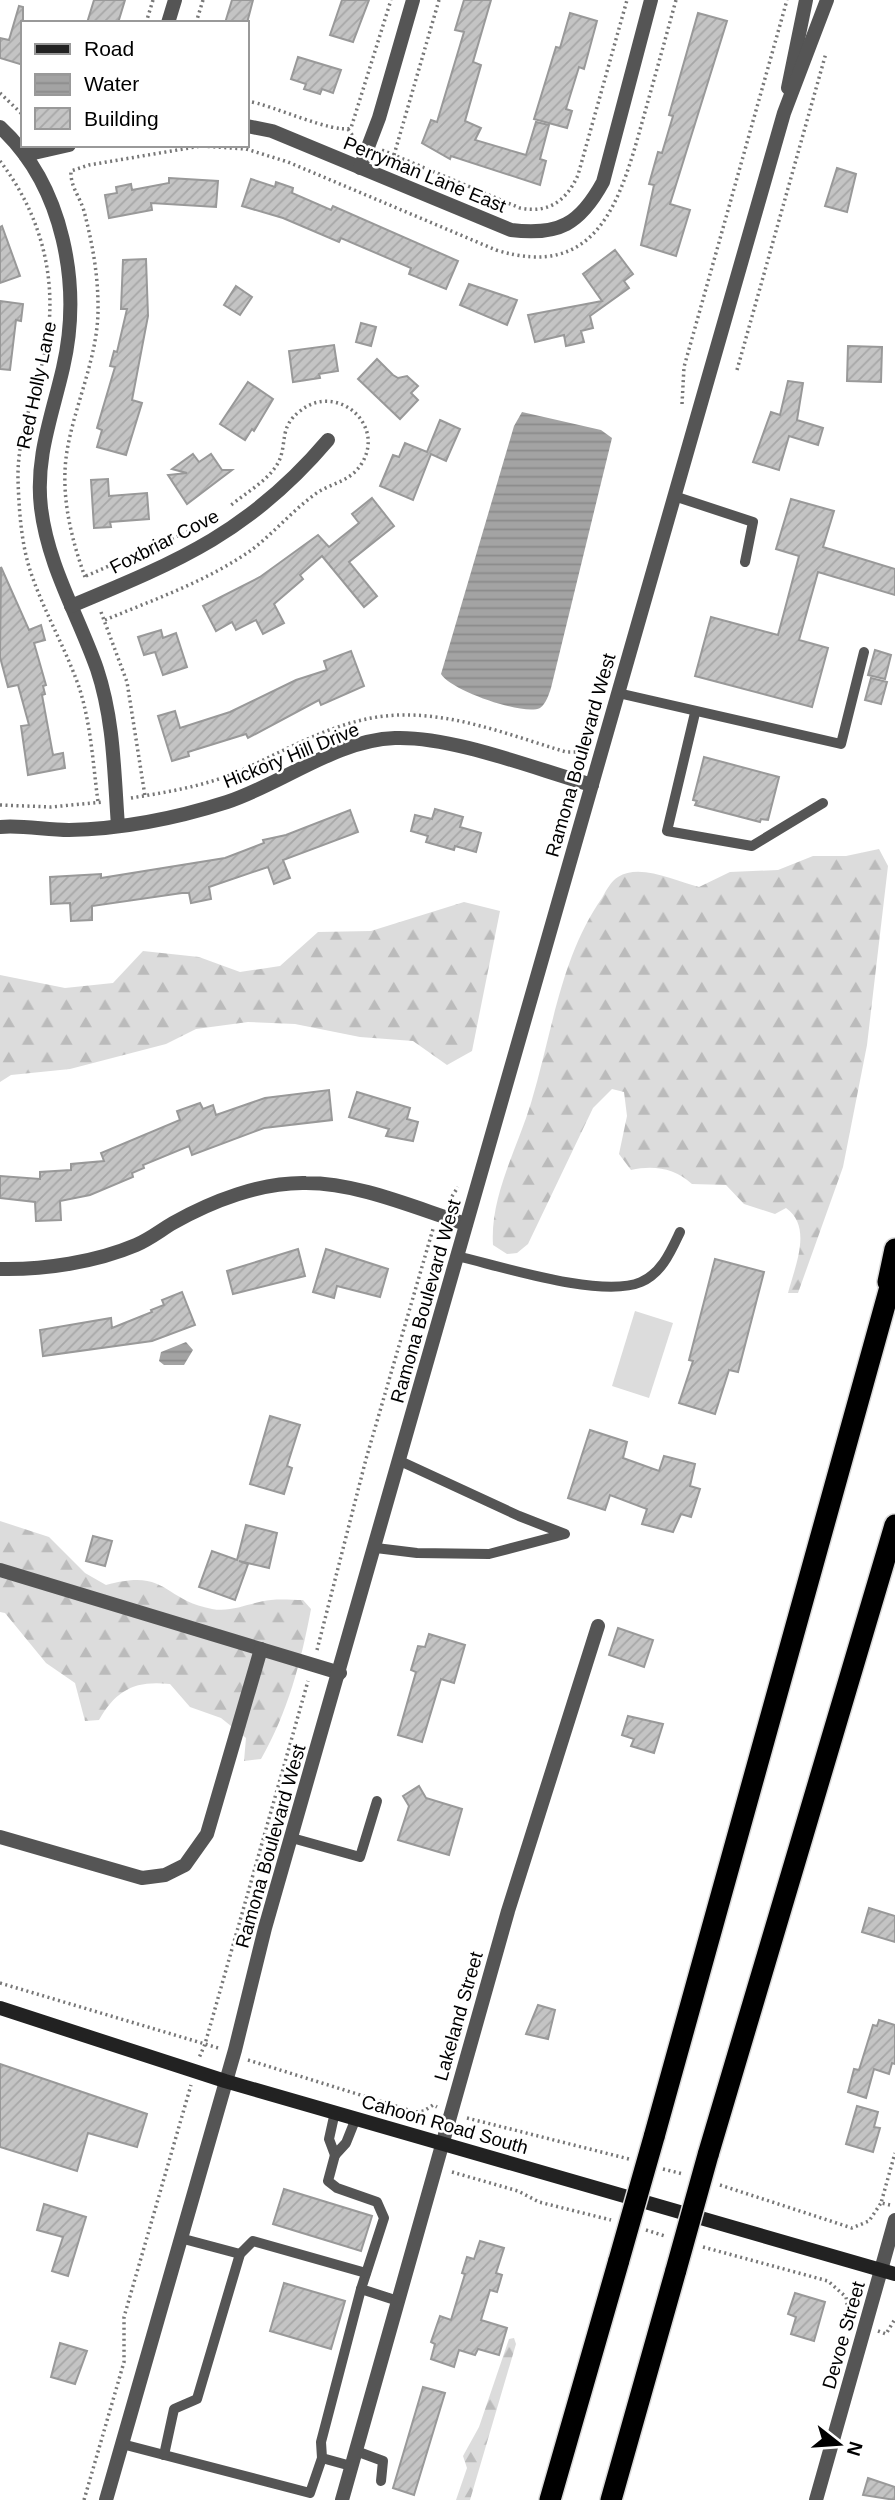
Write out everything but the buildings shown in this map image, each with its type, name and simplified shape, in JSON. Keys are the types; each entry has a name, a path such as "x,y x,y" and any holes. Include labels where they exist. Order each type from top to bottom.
{"highway":[{"path":"879,1325 895,1249"},
{"path":"550,2500 654,2137 895,1269"},
{"path":"611,2500 708,2155 895,1525"}],"main road":[{"name":"Cahoon Road South","path":"0,2008 225,2081 888,2272"}],"street":[{"path":"169,21 175,0"},
{"path":"360,168 413,0"},
{"name":"Perryman Lane East","path":"248,126 272,131 511,230 541,234 562,227 586,208 603,182 651,0"},
{"name":"Ramona Boulevard West","path":"784,113 793,50 806,0"},
{"name":"Ramona Boulevard West","path":"106,2500 466,1224 784,113 827,0"},
{"name":"Red Holly Lane","path":"0,127 25,155 54,213 70,275 70,329 63,369 44,436 39,472 47,536 96,667 109,716 115,752 118,826"},
{"path":"25,155 60,147"},
{"name":"Foxbriar Cove","path":"71,606 158,570 213,541 269,501 302,470 327,440"},
{"name":"Hickory Hill Drive","path":"0,827 70,830 118,826 229,802 359,744 391,738 442,742 592,785"},
{"path":"0,1269 39,1269 112,1253 136,1245 199,1210 261,1187 285,1184 337,1184 466,1224"},
{"path":"0,1570 340,1673"},
{"name":"Lakeland Street","path":"342,2500 508,1911 598,1626"},
{"path":"0,1837 142,1878 165,1875 185,1865 208,1835 261,1648"},
{"name":"Devoe Street","path":"816,2500 888,2272 895,2220"}],"lane":[{"path":"674,496 753,522 745,562"},
{"path":"618,694 841,744 864,652"},
{"path":"695,713 667,831 752,846 823,803"},
{"path":"457,1256 566,1281 615,1287 642,1282 666,1262 680,1232"},
{"path":"376,1548 417,1553 489,1554 565,1534 519,1516 400,1461"},
{"path":"292,1838 360,1857 377,1801"},
{"path":"335,2112 329,2139 335,2155"},
{"path":"122,2444 310,2493 322,2458 321,2442 361,2289 384,2218 377,2203 337,2188 328,2180 335,2155 346,2143 356,2118"},
{"path":"180,2238 240,2254"},
{"path":"164,2455 174,2409 197,2399 240,2254 253,2241 366,2273"},
{"path":"361,2289 398,2301"},
{"path":"356,2451 383,2461 381,2481"},
{"path":"322,2458 351,2466"}],"path":[{"path":"147,21 153,0"},
{"path":"197,21 203,0"},
{"path":"348,129 358,113 391,0"},
{"path":"394,155 439,0"},
{"path":"348,129 356,139 369,145 520,208 545,209 556,205 565,197 578,174 627,0"},
{"path":"216,147 246,149 288,162 496,250 524,257 562,254 600,228 620,197 676,0"},
{"path":"680,412 684,367 787,0"},
{"path":"737,370 826,53"},
{"path":"0,93 21,113"},
{"path":"248,101 277,107 339,130 348,129"},
{"path":"85,577 73,543 67,512 67,453 95,338 98,289 94,247 83,209 71,181 71,171 89,165 195,147"},
{"path":"583,752 586,741"},
{"path":"85,2500 124,2362 124,2317 313,1664 366,1459 440,1216 463,1177"},
{"path":"0,1983 205,2044 277,2071 415,2112 433,2105 490,2126 636,2161"},
{"path":"712,2182 852,2228 869,2221 881,2203 895,2153"},
{"path":"661,2168 687,2175"},
{"path":"881,2203 895,2207"}],"green space":[{"path":"879,849 888,866 867,1045 843,1167 798,1293 788,1293 800,1248 799,1226 794,1216 786,1208 775,1214 744,1204 726,1185 692,1184 678,1174 663,1169 631,1170 619,1154 627,1116 624,1092 612,1089 593,1108 528,1244 517,1253 507,1254 493,1245 493,1227 500,1191 531,1103 567,971 588,921 613,881 627,873 647,872 699,887 730,872 778,870 813,856 846,856"},
{"path":"464,902 500,911 472,1051 447,1065 413,1041 360,1037 295,1024 248,1022 196,1029 166,1044 70,1069 11,1075 0,1082 0,975 65,988 113,983 143,951 199,957 240,972 280,966 318,932 371,931"},
{"path":"635,1311 673,1323 649,1398 612,1386"},
{"path":"0,1521 49,1537 85,1573 106,1585 126,1581 153,1582 183,1599 219,1610 271,1600 303,1600 311,1609 298,1667 279,1723 261,1759 244,1761 246,1738 221,1718 190,1707 170,1684 147,1684 128,1689 112,1701 99,1720 85,1721 75,1683 46,1663 5,1613 0,1612"},
{"path":"514,2338 516,2344 470,2500 456,2500 467,2468 463,2456 479,2427 509,2339"}],"water":[{"path":"522,412 601,430 612,438 551,688 542,706 531,709 504,705 472,694 441,674 514,426"},
{"path":"186,1342 193,1350 184,1365 164,1365 159,1361 161,1352"}]}
